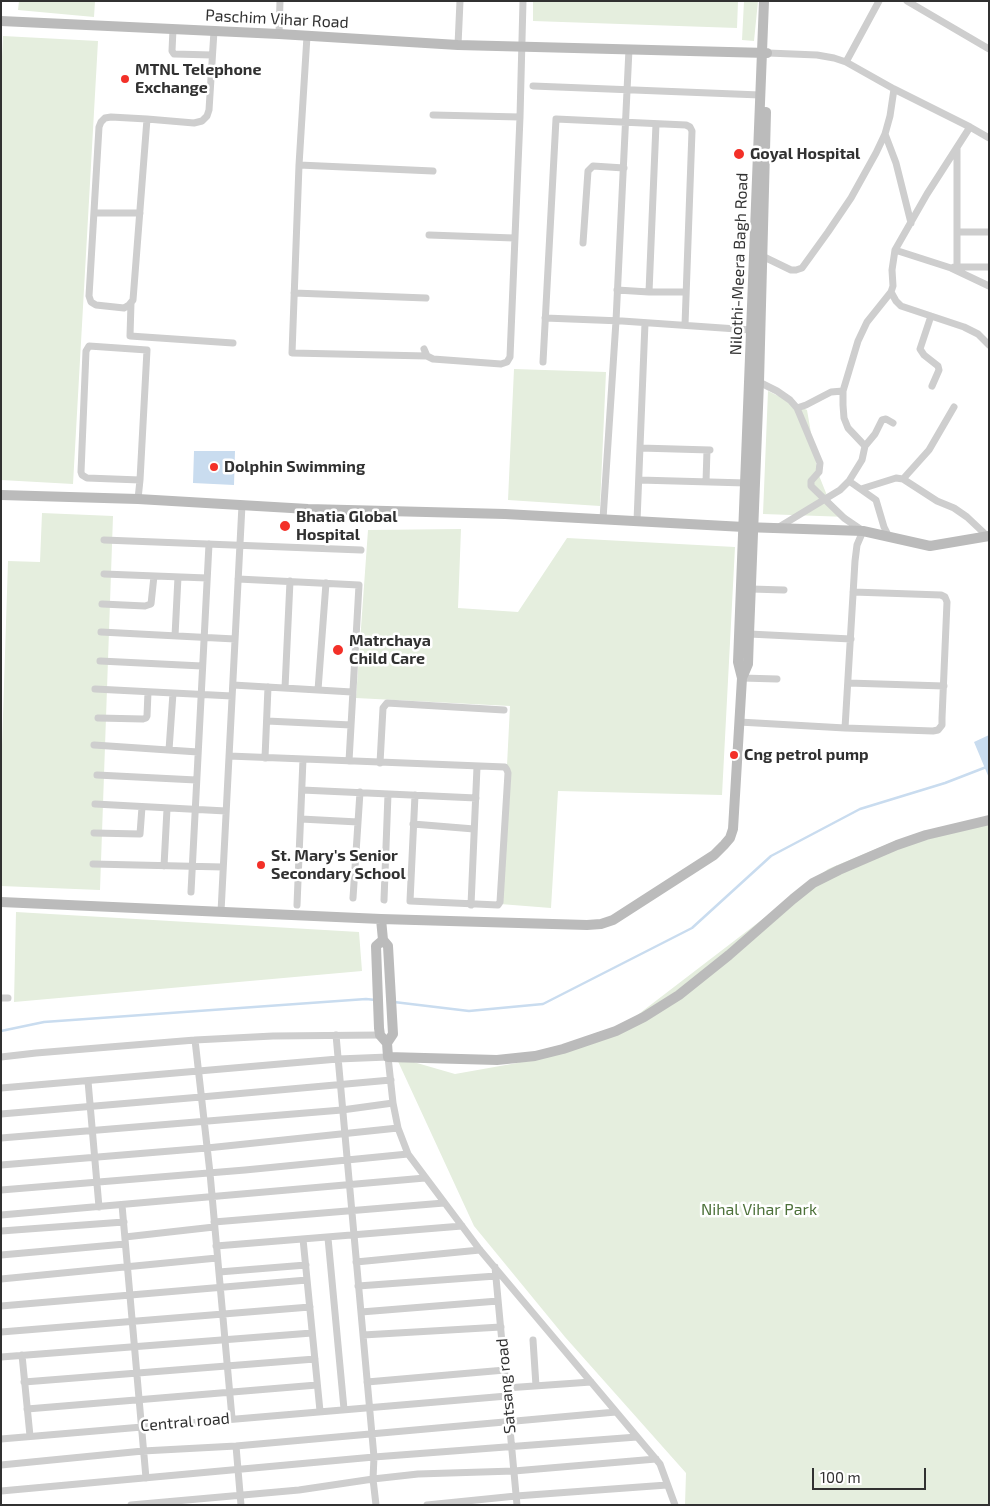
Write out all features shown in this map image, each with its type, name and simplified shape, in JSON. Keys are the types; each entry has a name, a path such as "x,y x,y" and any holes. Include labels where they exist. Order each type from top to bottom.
{"street":[{"path":"279,34 280,1"},
{"path":"458,45 460,1"},
{"path":"307,36 299,165 292,353 426,352 433,358 502,364 507,362 510,357 523,1"},
{"name":"Nilothi-Meera Bagh Road","path":"749,527 746,484 751,330 759,255 764,1"},
{"name":"Nilothi-Meera Bagh Road","path":"749,527 759,382 760,95 770,1"},
{"path":"846,62 879,1"},
{"path":"907,1 989,49"},
{"name":"Paschim Vihar Road","path":"1,21 279,34 458,45 764,53"},
{"path":"173,29 172,50 174,54 212,56"},
{"path":"131,303 127,307 120,308 96,305 90,300 99,127 105,118 111,117 194,123 202,121 207,116 209,110 214,31"},
{"path":"603,519 618,290 629,49"},
{"path":"764,53 817,56 846,62 989,138"},
{"path":"533,86 760,95"},
{"path":"759,255 790,270 802,268 851,198 876,153 885,134 894,89"},
{"path":"433,114 520,117"},
{"path":"148,119 133,298 131,303 130,336 233,343"},
{"path":"543,362 556,119 686,125 692,130 684,325"},
{"path":"649,292 656,124"},
{"path":"865,446 848,428 844,418 843,391 858,340 867,322 891,292 895,250 927,194 970,127"},
{"path":"885,134 896,164 910,222"},
{"path":"954,267 957,232 957,147"},
{"path":"299,165 433,171"},
{"path":"583,243 588,171 593,166 624,168"},
{"path":"94,213 140,214"},
{"path":"957,232 989,232"},
{"path":"428,235 514,238"},
{"path":"895,250 954,267 989,286"},
{"path":"954,267 989,267"},
{"path":"618,290 686,292"},
{"path":"891,292 901,306 964,327 978,334 989,345"},
{"path":"294,293 426,298"},
{"path":"931,316 920,349 924,355 938,366 932,386"},
{"path":"545,318 645,322 751,330"},
{"path":"637,521 645,322"},
{"path":"138,500 140,480 147,350 89,346 86,351 82,475 87,478 140,480"},
{"path":"759,382 777,391 790,400 797,408 820,463 819,472 811,481 811,486 844,518 863,531"},
{"path":"797,408 806,406 831,392 843,391"},
{"path":"903,479 929,450 954,407"},
{"path":"779,528 840,490 862,460 865,446 882,420 886,419 893,423"},
{"path":"640,448 709,450 706,482"},
{"path":"861,489 896,478 903,479 937,501 954,508 987,535"},
{"path":"639,480 746,484"},
{"path":"849,480 876,500 889,537"},
{"path":"1,495 308,509 497,514 863,531 930,546 987,535"},
{"path":"221,912 242,505"},
{"path":"987,535 989,525"},
{"path":"742,678 748,664 751,589 749,527"},
{"path":"1,902 382,919 587,925 602,924 613,920 714,855 730,838 733,829 742,678 738,662 749,527"},
{"path":"845,728 857,545 863,531"},
{"path":"104,540 361,550"},
{"path":"191,892 209,544"},
{"path":"104,574 207,578"},
{"path":"102,604 149,605 153,601 154,576"},
{"path":"175,636 178,576"},
{"path":"238,579 360,585 349,761"},
{"path":"285,688 290,581"},
{"path":"318,690 326,583"},
{"path":"751,589 784,590"},
{"path":"739,722 845,728 938,730 942,725 947,602 945,597 941,595 853,592"},
{"path":"101,632 235,639"},
{"path":"749,634 851,639"},
{"path":"100,660 202,666"},
{"path":"742,678 777,679"},
{"path":"848,683 944,686"},
{"path":"233,685 352,692"},
{"path":"265,758 268,687"},
{"path":"96,689 232,696"},
{"path":"98,718 146,718 148,692"},
{"path":"169,750 173,693"},
{"path":"380,763 383,708 387,703 504,710"},
{"path":"266,720 351,726"},
{"path":"94,745 198,752"},
{"path":"229,756 505,767 508,773 500,902 498,905 410,901 415,795"},
{"path":"297,905 303,759"},
{"path":"471,905 477,767"},
{"path":"97,775 196,780"},
{"path":"302,790 476,798"},
{"path":"353,898 360,792"},
{"path":"384,900 388,794"},
{"path":"94,804 226,811"},
{"path":"94,833 140,834 142,807"},
{"path":"164,866 167,808"},
{"path":"301,819 358,822"},
{"path":"1,1088 338,1059 388,1057 497,1060 535,1056 563,1049 616,1031 644,1017 679,994 729,955 792,899 813,883 897,845 989,820"},
{"path":"413,824 474,828"},
{"path":"93,864 224,867"},
{"path":"382,919 382,940 388,946 392,1034 388,1043 388,1057 393,1103 398,1128 408,1154 480,1250 660,1464 675,1505"},
{"path":"382,940 376,946 380,1031 388,1043"},
{"path":"1,1058 36,1052 195,1040 336,1035 380,1031"},
{"path":"336,1035 372,1433 373,1479 376,1505"},
{"path":"195,1040 210,1173 232,1418"},
{"path":"1,1114 391,1080"},
{"path":"88,1081 99,1207"},
{"path":"1,1138 342,1110 393,1103"},
{"path":"1,1165 207,1148 398,1128"},
{"path":"1,1190 408,1154"},
{"path":"1,1215 425,1178"},
{"path":"1,1255 125,1241 214,1224 444,1203"},
{"path":"122,1205 146,1478"},
{"path":"1,1232 124,1222"},
{"path":"216,1246 462,1226"},
{"path":"328,1238 344,1409"},
{"path":"303,1239 320,1411"},
{"path":"356,1262 480,1250"},
{"path":"1,1279 217,1258"},
{"path":"218,1272 306,1265"},
{"name":"Satsang road","path":"495,1266 517,1505"},
{"path":"358,1286 496,1276"},
{"path":"1,1306 307,1280"},
{"path":"361,1312 498,1301"},
{"path":"1,1332 310,1306"},
{"path":"363,1335 501,1327"},
{"path":"1,1357 312,1333"},
{"path":"533,1340 536,1386"},
{"path":"22,1355 30,1436"},
{"path":"24,1382 315,1359"},
{"path":"367,1382 504,1370"},
{"name":"Central road","path":"1,1439 369,1407 506,1392 536,1386 591,1382"},
{"path":"27,1409 318,1385"},
{"path":"1,1464 143,1451 236,1446 509,1420 616,1412"},
{"path":"1,1491 374,1457 637,1437"},
{"path":"236,1446 241,1505"},
{"path":"131,1505 299,1490 418,1474 514,1471 656,1460"},
{"path":"427,1505 516,1496 668,1485"}],"green space":[{"path":"19,1 95,1 94,17 18,10"},
{"path":"533,1 738,1 737,28 533,21"},
{"path":"744,1 758,1 754,41 742,40"},
{"path":"3,36 98,41 73,484 1,480 1,78"},
{"path":"514,369 606,372 600,506 508,500"},
{"path":"768,391 807,410 818,473 828,498 848,517 763,514"},
{"path":"42,513 113,516 100,890 1,886 1,777 8,561 40,562"},
{"path":"461,529 458,608 518,612 567,538 735,547 722,795 558,791 551,908 500,904 510,706 356,698 368,530"},
{"name":"Nihal Vihar Park","path":"989,818 989,1505 685,1505 686,1473 565,1337 474,1226 396,1057 455,1074 517,1063 627,1023 828,869 895,841"},
{"path":"16,912 359,932 362,971 14,1002"}],"water":[{"name":"Dolphin Swimming","path":"194,451 235,451 234,485 193,483"},
{"path":"989,735 989,778 974,742"}],"waterway":[{"path":"394,1002 469,1011 543,1004 692,928 771,856 860,809 945,783 989,766"},
{"path":"1,1031 44,1022 366,999 376,1000"}],"place":[{"name":"MTNL Telephone Exchange","path":"125,79"},
{"name":"Goyal Hospital","path":"739,154"},
{"name":"Dolphin Swimming","path":"214,467"},
{"name":"Bhatia Global Hospital","path":"285,526"},
{"name":"Matrchaya Child Care","path":"338,650"},
{"name":"Cng petrol pump","path":"734,755"},
{"name":"St. Mary's Senior Secondary School","path":"261,865"}]}
